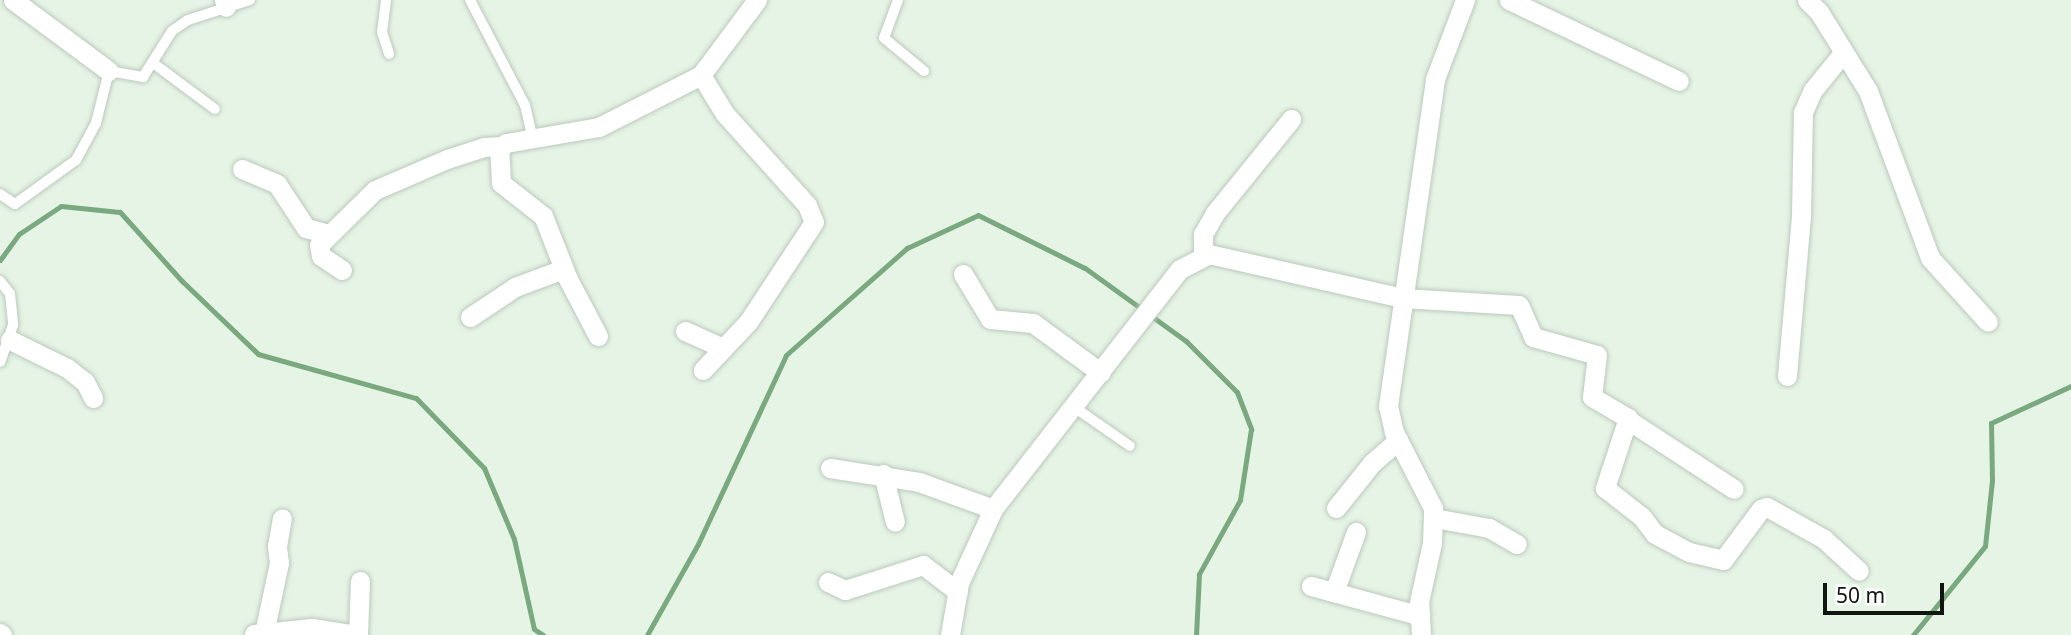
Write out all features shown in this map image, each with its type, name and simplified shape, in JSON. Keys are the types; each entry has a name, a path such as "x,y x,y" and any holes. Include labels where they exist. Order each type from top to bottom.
{"street":[{"path":"13,0 109,71"},
{"path":"342,270 321,256 319,245 375,190 408,174 484,147 502,146 598,127 701,75 757,0"},
{"path":"1421,635 1419,615 1434,519 1430,498 1398,440 1388,405 1435,79 1465,0"},
{"path":"1510,0 1679,82"},
{"path":"1807,0 1868,91 1923,245 1942,274 1989,322"},
{"path":"1787,376 1801,215 1803,112 1813,90 1843,53"},
{"path":"701,75 725,114 807,205 814,222 748,322 703,370"},
{"path":"1203,254 1203,234 1214,213 1291,119"},
{"path":"502,146 497,154 501,183 543,216 563,269 598,335"},
{"path":"242,169 277,184 306,228 328,234"},
{"path":"950,635 958,592 993,509 1139,326 1168,285 1188,262 1203,254 1402,298 1518,306 1533,337 1597,355 1592,397 1624,412 1628,420 1734,489"},
{"path":"470,317 514,287 563,269"},
{"path":"963,274 990,319 1033,323 1101,373"},
{"path":"685,331 723,348"},
{"path":"10,340 67,368 85,382 93,398"},
{"path":"1628,420 1605,488 1663,539 1689,552 1723,560 1760,509 1767,507 1824,539 1859,571"},
{"path":"1336,508 1372,463 1398,440"},
{"path":"830,468 883,474 919,482 993,509"},
{"path":"883,474 895,522"},
{"path":"282,518 277,546 279,563 258,634 312,628 358,635 360,581"},
{"path":"1434,519 1489,528 1517,544"},
{"path":"1334,592 1356,532"},
{"path":"828,582 845,590 923,565 958,592"},
{"path":"1311,586 1419,615"}],"lane":[{"path":"0,194 15,204 76,160 96,123 109,71 136,79 153,63 154,53 172,32 188,20 225,3 250,0"},
{"path":"386,0 382,32 389,54"},
{"path":"470,0 525,105 533,139"},
{"path":"898,0 884,38 924,71"},
{"path":"153,63 215,109"},
{"path":"0,281 10,294 13,313 10,340 0,362"},
{"path":"1073,407 1130,446"}],"waterway":[{"path":"0,260 19,234 61,206 120,212 182,281 258,354 416,398 484,468 514,539 534,629 543,635"},
{"path":"647,635 698,544 786,355 907,248 978,215 1085,268 1186,341 1237,392 1251,429 1240,500 1199,574 1196,635"},
{"path":"1913,635 1985,546 1992,480 1991,423 2071,386"}]}
